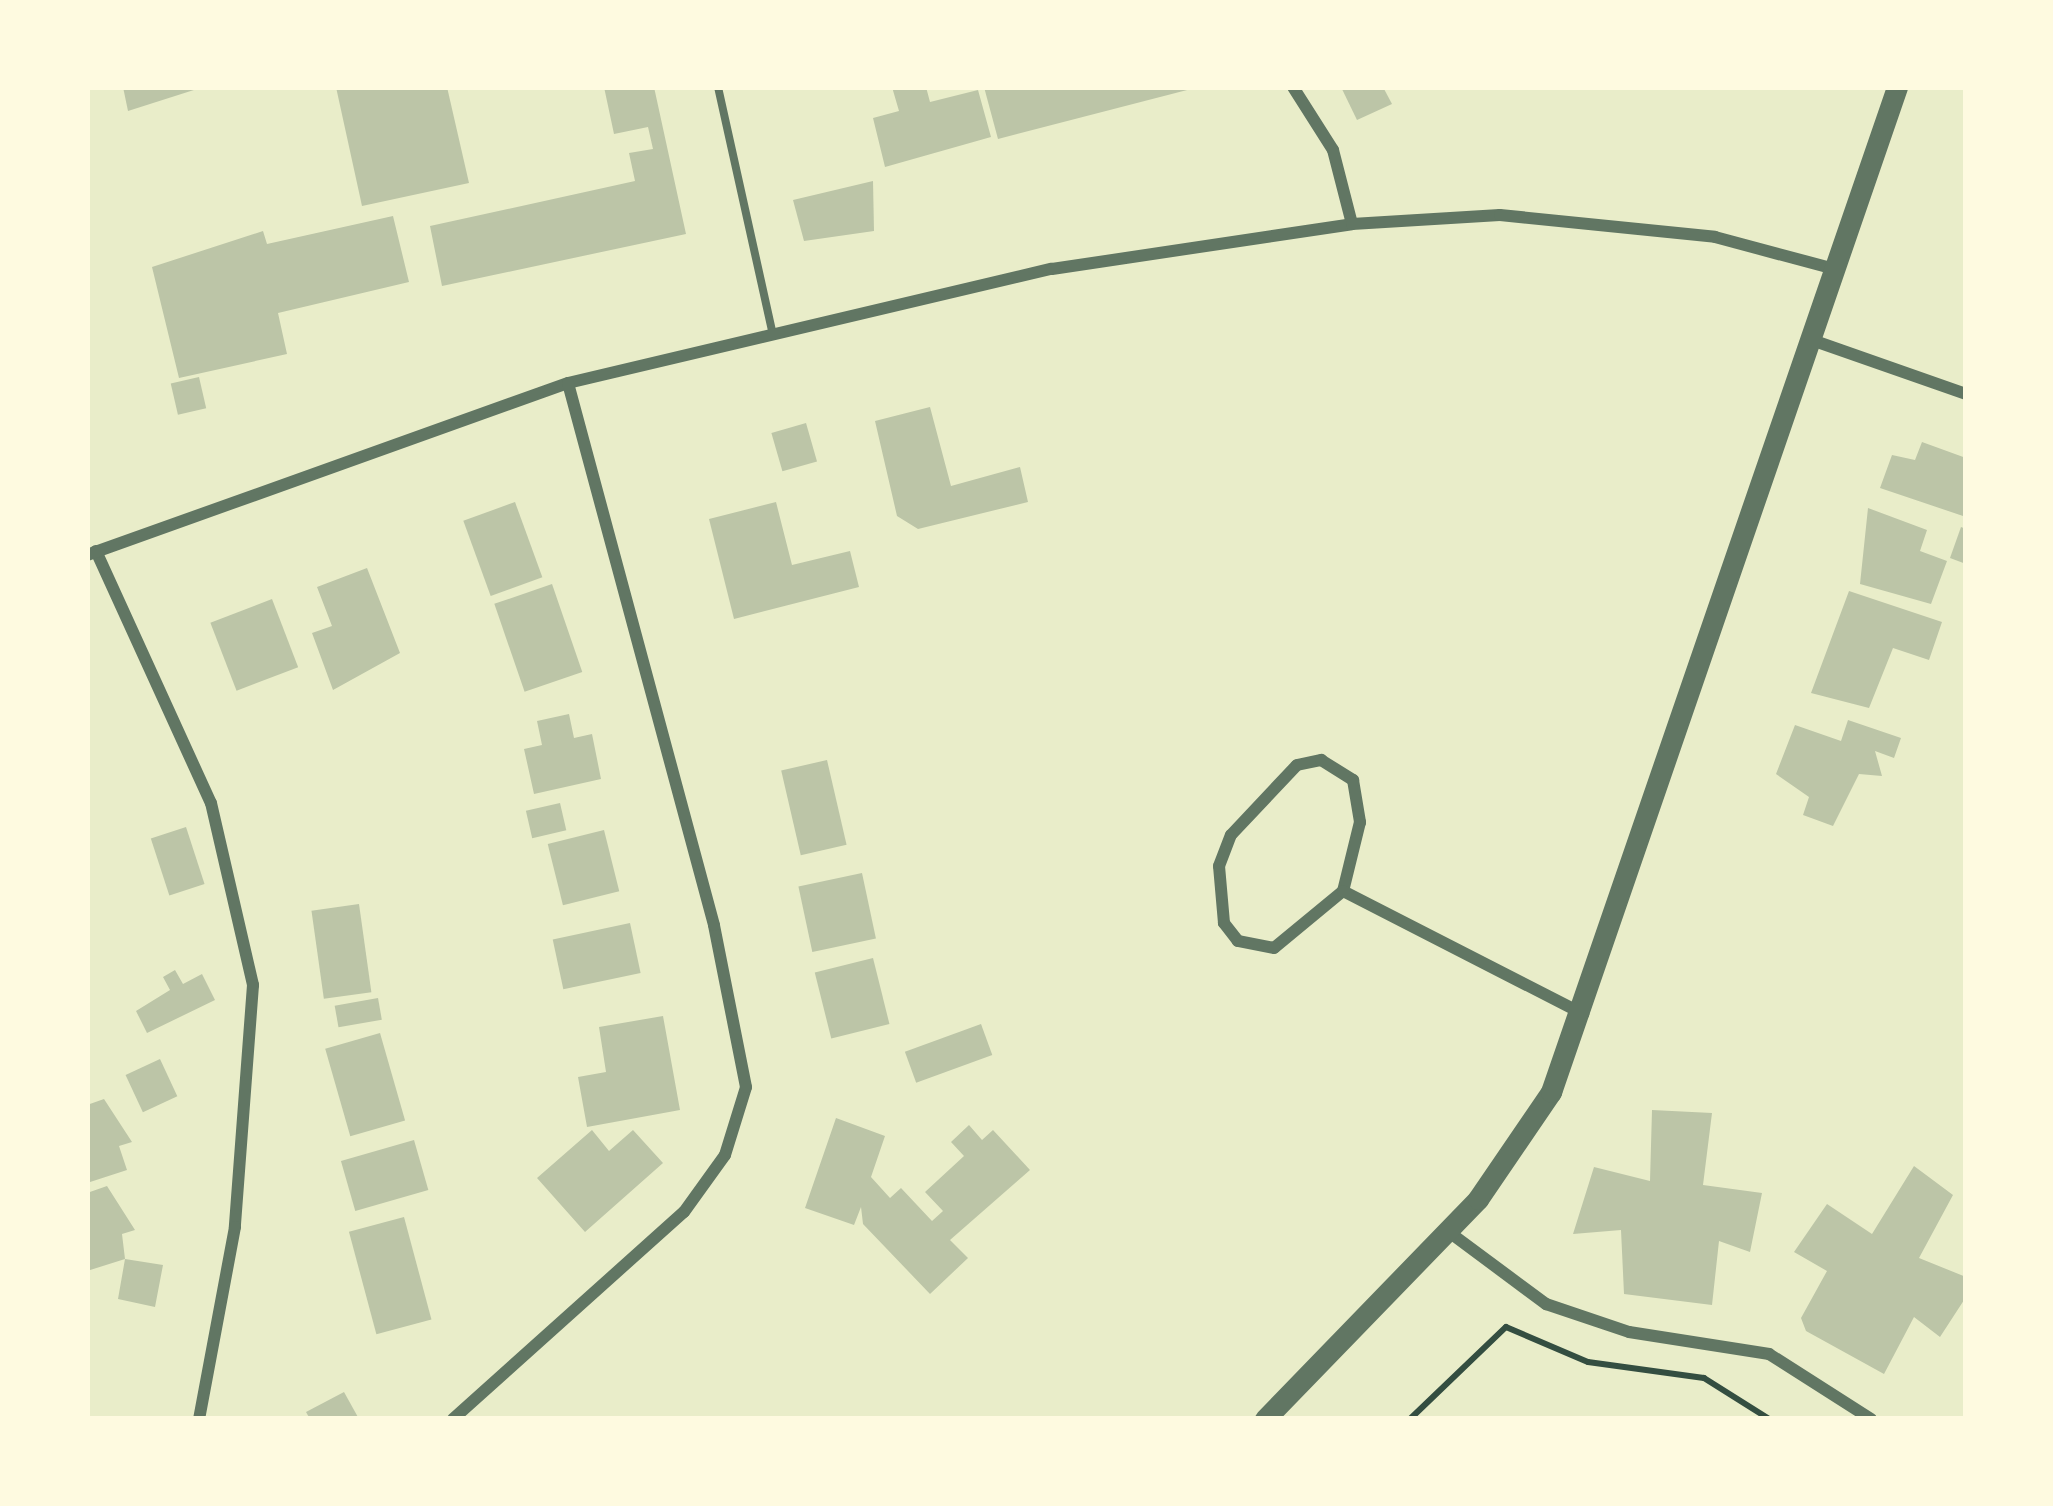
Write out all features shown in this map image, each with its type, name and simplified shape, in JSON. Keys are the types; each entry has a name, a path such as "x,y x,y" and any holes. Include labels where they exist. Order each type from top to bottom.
{"street":[{"path":"1293,87 1333,150 1352,224"},
{"path":"1264,1419 1449,1232 1526,1132 1584,1015 1807,338 1897,87"},
{"path":"199,1419 240,1182 251,968 211,802 92,553 568,383 772,331 1052,269 1352,224 1594,220 1832,268"},
{"path":"1807,338 1966,394"},
{"path":"453,1419 684,1212 725,1155 746,1087 714,925 568,383"},
{"path":"1321,760 1353,780 1360,822 1343,891 1274,947 1238,941 1224,923 1219,866 1231,835 1297,765 1321,760"},
{"path":"1343,891 1584,1015"},
{"path":"1449,1232 1546,1304 1629,1331 1769,1354 1871,1419"}],"lane":[{"path":"718,87 772,331"}],"path":[{"path":"1513,1331 1518,1320"},
{"path":"1410,1419 1480,1341 1513,1331 1588,1362 1703,1378 1769,1419"}],"building":[{"path":"123,87 197,87 197,89 128,111"},
{"path":"336,87 447,87 469,183 362,206"},
{"path":"604,87 654,87 686,234 442,286 430,226 635,181 629,153 653,149 648,127 614,134"},
{"path":"892,87 926,87 930,102 978,90 991,137 885,167 873,118 899,111"},
{"path":"984,87 1190,87 1191,89 998,139"},
{"path":"1341,87 1383,87 1392,104 1357,120"},
{"path":"873,181 874,231 804,241 793,200"},
{"path":"393,216 409,282 278,313 287,354 179,378 152,267 263,231 267,244"},
{"path":"199,377 206,408 178,415 171,384"},
{"path":"930,407 951,486 1020,467 1028,502 918,529 897,516 875,421"},
{"path":"806,423 817,461 782,471 771,433"},
{"path":"1922,442 1966,458 1966,517 1880,488 1892,455 1915,460"},
{"path":"515,502 542,577 491,596 463,521"},
{"path":"776,502 792,565 850,551 859,587 734,619 709,519"},
{"path":"1868,508 1927,530 1920,551 1947,561 1931,604 1860,584"},
{"path":"1961,527 1966,529 1966,564 1950,558"},
{"path":"367,568 400,653 333,690 312,633 332,626 317,587"},
{"path":"552,584 582,672 525,692 494,604"},
{"path":"1849,591 1942,622 1929,660 1893,648 1869,708 1811,693"},
{"path":"272,599 298,667 237,691 210,623"},
{"path":"569,714 574,738 592,734 601,779 534,794 524,749 542,745 537,721"},
{"path":"1848,720 1901,738 1894,758 1875,751 1882,776 1859,774 1833,826 1803,815 1809,797 1776,774 1795,725 1841,741"},
{"path":"827,760 847,845 801,855 781,771"},
{"path":"560,803 566,830 532,838 526,811"},
{"path":"186,827 205,884 169,895 151,838"},
{"path":"604,830 619,891 563,905 548,844"},
{"path":"862,873 876,939 812,952 798,887"},
{"path":"359,904 371,992 324,999 311,911"},
{"path":"630,923 641,973 563,989 553,939"},
{"path":"873,958 889,1024 831,1038 815,973"},
{"path":"175,970 183,984 202,974 215,1000 147,1033 136,1011 170,990 163,977"},
{"path":"378,998 382,1020 338,1027 335,1006"},
{"path":"663,1016 680,1110 587,1127 578,1077 606,1072 599,1027"},
{"path":"981,1024 992,1055 916,1083 905,1052"},
{"path":"380,1033 405,1120 350,1136 325,1049"},
{"path":"160,1059 177,1096 143,1112 126,1075"},
{"path":"104,1099 132,1142 119,1146 127,1170 87,1183 87,1105"},
{"path":"1652,1110 1712,1113 1703,1185 1762,1193 1750,1252 1719,1241 1712,1305 1624,1294 1621,1230 1573,1234 1594,1167 1650,1181"},
{"path":"836,1118 885,1136 871,1177 890,1198 901,1188 932,1221 943,1211 925,1192 964,1156 951,1142 969,1125 982,1140 993,1130 1030,1170 950,1240 968,1258 930,1294 863,1224 861,1207 854,1225 805,1208"},
{"path":"592,1130 609,1151 633,1130 663,1163 585,1232 537,1178"},
{"path":"414,1140 428,1190 355,1211 341,1161"},
{"path":"1914,1166 1953,1195 1919,1258 1966,1277 1966,1297 1940,1337 1914,1317 1884,1374 1806,1331 1801,1318 1827,1271 1794,1252 1827,1204 1872,1234"},
{"path":"107,1186 135,1230 122,1234 125,1259 87,1271 87,1193"},
{"path":"404,1217 431,1319 376,1334 349,1232"},
{"path":"125,1259 163,1265 155,1307 118,1299"},
{"path":"344,1392 359,1419 310,1419 306,1412"}]}
